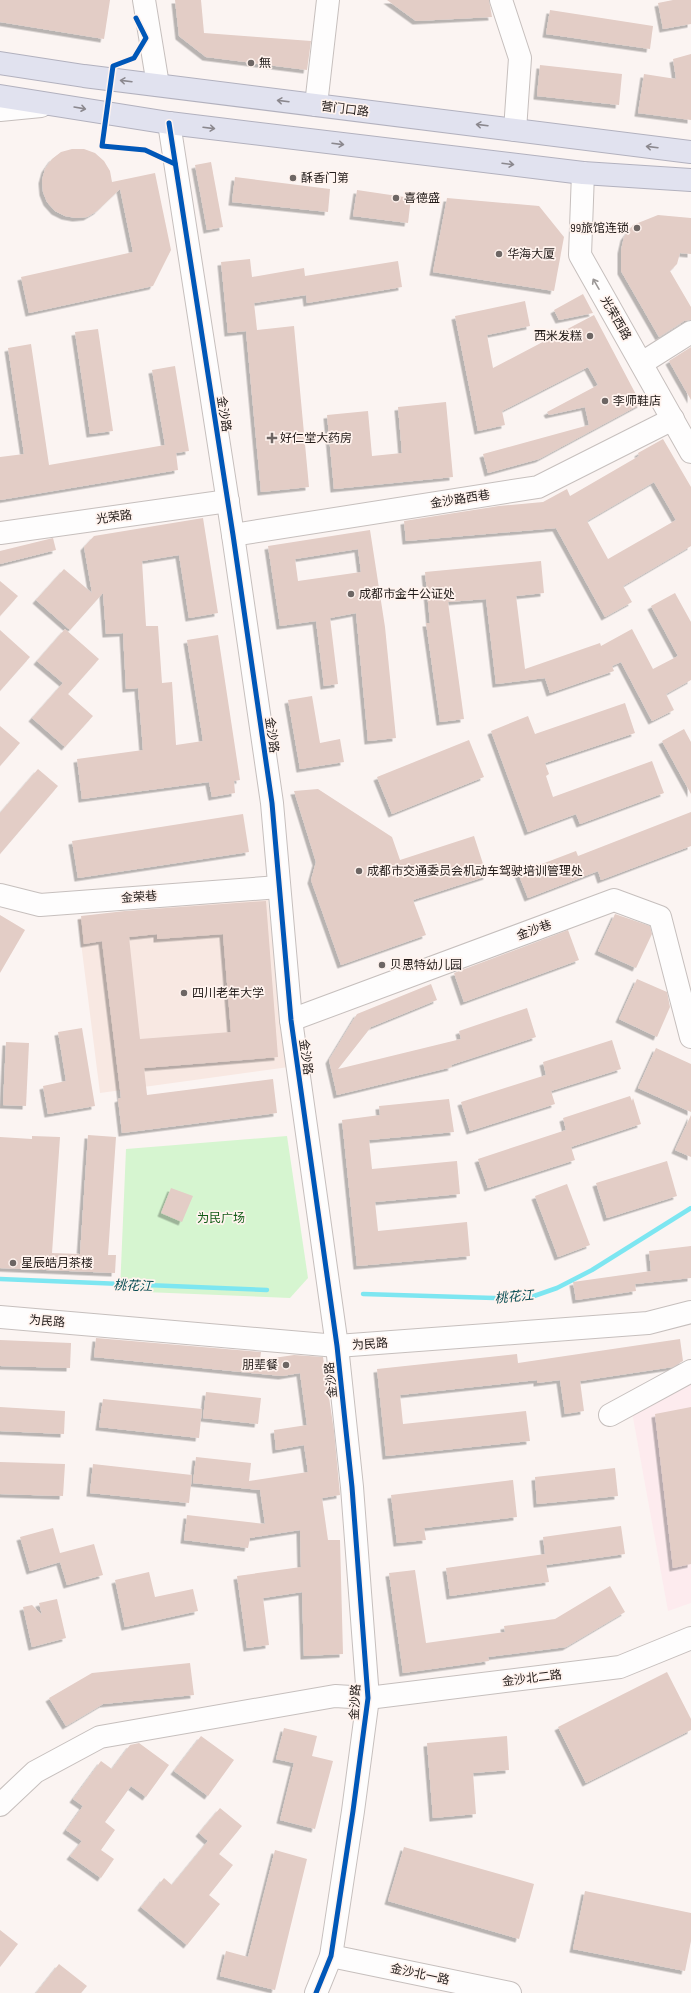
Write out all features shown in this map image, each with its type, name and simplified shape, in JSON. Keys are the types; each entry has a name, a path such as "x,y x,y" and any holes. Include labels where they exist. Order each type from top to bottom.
{"highway":[{"name":"营门口路","path":"0,63 84,76 158,84 691,152"},
{"path":"0,96 168,123 582,173 691,180"}],"street":[{"path":"144,0 158,84"},
{"path":"316,105 328,0"},
{"path":"501,0 520,58 515,130"},
{"path":"0,110 59,105"},
{"name":"金沙路","path":"168,123 228,501 272,802 291,1020 337,1346 352,1487 368,1698 331,1956 316,1993"},
{"name":"光荣西路","path":"582,173 580,255 691,452"},
{"path":"642,363 691,332"},
{"name":"金沙路西巷","path":"233,535 538,487 673,419"},
{"name":"光荣路","path":"0,533 228,501"},
{"name":"金荣巷","path":"0,895 40,905 279,887"},
{"name":"金沙巷","path":"291,1020 614,900 660,917 691,1037"},
{"name":"为民路","path":"0,1316 337,1346 648,1323 691,1312"},
{"path":"610,1415 691,1371"},
{"name":"金沙北二路","path":"0,1805 35,1772 100,1737 335,1696 368,1698 620,1667 691,1638"},
{"name":"金沙北一路","path":"331,1956 510,1993"}],"shaded area":[{"name":"四川老年大学","path":"267,893 289,1067 100,1093 78,919"},
{"path":"691,1383 691,1603 668,1611 632,1412"}],"green space":[{"name":"为民广场","path":"287,1136 308,1278 290,1298 120,1291 126,1149"}],"building":[{"path":"0,0 110,0 104,39 0,22"},
{"path":"175,0 201,0 204,33 311,41 307,70 206,57 179,36"},
{"path":"387,0 489,0 492,17 416,21"},
{"path":"673,0 691,0 691,24 663,29 658,3"},
{"path":"550,10 653,26 650,49 546,34"},
{"path":"691,54 691,120 638,113 644,74 676,79 673,59"},
{"path":"540,65 622,74 619,105 537,96"},
{"path":"72,149 84,149 95,153 104,161 110,171 112,182 155,173 171,250 153,286 29,313 21,277 133,252 120,189 97,211 87,217 76,218 65,216 55,211 47,202 43,192 42,180 45,169 52,159 61,152"},
{"path":"211,162 223,227 207,230 195,165"},
{"path":"235,177 330,189 328,212 232,202"},
{"path":"357,190 411,198 408,223 353,216"},
{"name":"华海大厦","path":"447,198 539,206 564,237 554,291 433,272"},
{"path":"658,215 691,218 691,254 680,253 677,264 670,271 691,307 691,320 684,321 659,337 621,271 621,250 624,237 633,225"},
{"path":"250,259 252,277 304,268 305,276 398,261 402,287 307,303 306,295 254,303 257,330 294,326 309,487 261,492 246,331 228,333 221,262"},
{"path":"583,294 593,313 559,320 554,310"},
{"path":"525,301 530,326 487,335 493,368 594,315 641,404 539,459 488,473 483,454 589,425 585,407 549,415 547,412 598,385 588,367 502,411 505,425 478,431 455,316"},
{"path":"98,329 113,431 90,434 75,332"},
{"path":"31,344 49,465 165,445 152,370 175,366 189,451 176,453 178,470 0,500 0,457 24,454 8,348"},
{"path":"691,347 691,400 669,361"},
{"path":"446,402 453,477 334,489 327,415 368,411 372,456 402,453 398,407"},
{"path":"663,439 691,487 691,546 623,586 632,602 605,617 556,528 406,541 404,521 499,506 543,502 567,489 570,496 639,456 638,453","holes":["654,482 676,520 608,559 587,521"]},
{"path":"203,518 218,613 189,618 179,555 142,561 146,626 158,626 162,683 172,682 176,745 203,741 187,640 218,635 240,780 234,781 235,793 212,797 209,782 82,799 77,759 143,750 138,688 126,689 123,633 106,634 103,593 70,630 36,600 64,569 92,593 84,547 94,536"},
{"path":"370,530 385,627 396,738 368,741 356,613 330,618 338,684 324,686 316,621 280,626 268,546","holes":["358,549 361,572 298,581 295,559"]},
{"path":"53,538 56,550 0,564 0,551"},
{"path":"541,561 544,593 516,596 525,669 600,643 601,646 632,629 653,669 678,656 651,606 675,593 691,622 691,680 666,694 674,710 652,721 621,662 612,666 614,671 550,693 545,678 496,684 486,599 448,602 464,719 440,722 426,623 430,623 425,572"},
{"path":"0,581 18,596 0,616"},
{"path":"65,629 99,659 68,694 93,716 65,747 32,718 63,683 37,661"},
{"path":"0,630 30,657 0,691"},
{"path":"312,696 320,743 340,739 344,762 300,769 288,700"},
{"path":"625,703 635,733 545,763 549,774 546,776 553,797 652,761 664,793 580,824 576,814 528,832 491,731 528,716 535,734"},
{"path":"0,726 20,743 0,766"},
{"path":"684,729 691,742 691,794 662,741"},
{"path":"469,740 484,777 392,814 377,777"},
{"path":"38,769 58,786 0,854 0,813"},
{"name":"成都市交通委员会机动车驾驶培训管理处","path":"318,789 392,837 400,860 474,836 487,876 413,900 426,935 341,965 311,880 316,862 294,791"},
{"path":"691,812 691,846 601,880 598,871 528,898 518,873 576,851 578,856"},
{"path":"243,814 249,852 78,878 72,841"},
{"path":"266,901 278,1057 144,1068 147,1095 273,1079 277,1113 122,1133 118,1099 121,1098 102,941 84,944 81,916 125,911","holes":["157,934 157,939 223,934 231,1032 140,1039 129,937"]},
{"path":"615,914 650,926 652,934 636,968 598,951"},
{"path":"0,915 25,930 0,973"},
{"path":"568,930 579,960 464,1002 454,973"},
{"path":"637,979 667,992 670,1007 657,1037 619,1019"},
{"path":"431,984 437,1000 371,1027 338,1069 461,1039 459,1031 527,1008 536,1037 451,1065 452,1067 337,1095 329,1060 357,1014"},
{"path":"82,1028 95,1106 48,1114 43,1086 66,1081 58,1032"},
{"path":"612,1040 621,1069 551,1091 555,1104 470,1131 461,1102 546,1075 543,1062"},
{"path":"6,1042 29,1043 26,1106 3,1105"},
{"path":"656,1048 691,1064 691,1112 638,1088"},
{"path":"630,1096 632,1101 633,1098 641,1124 571,1147 575,1160 488,1188 478,1159 566,1130 563,1118"},
{"path":"449,1099 454,1132 369,1140 372,1169 457,1161 460,1194 375,1202 378,1231 467,1222 470,1256 357,1266 342,1120 380,1115 379,1106"},
{"path":"691,1115 691,1157 675,1150"},
{"path":"88,1135 116,1137 108,1255 116,1255 115,1273 0,1268 0,1137 32,1139 32,1136 60,1137 52,1253 80,1254"},
{"path":"667,1161 677,1196 607,1218 596,1183"},
{"path":"567,1184 590,1245 558,1257 535,1196"},
{"path":"171,1188 193,1196 182,1222 161,1213"},
{"path":"691,1246 691,1278 635,1284 636,1291 576,1300 573,1282 651,1271 649,1251"},
{"path":"96,1338 261,1352 260,1360 294,1355 323,1357 334,1431 340,1495 322,1498 328,1540 340,1540 343,1654 304,1656 302,1592 263,1598 269,1645 247,1648 237,1576 301,1567 300,1530 250,1538 248,1548 184,1540 187,1515 265,1524 260,1490 193,1483 196,1457 251,1463 249,1481 308,1472 304,1445 276,1450 274,1430 307,1425 300,1373 282,1376 94,1357"},
{"path":"680,1339 683,1361 673,1367 580,1381 584,1411 565,1414 560,1380 537,1383 537,1380 400,1395 403,1424 526,1411 530,1441 386,1456 377,1369 517,1354 518,1363"},
{"path":"0,1340 71,1343 70,1368 0,1366"},
{"path":"206,1392 261,1398 258,1424 203,1418"},
{"path":"103,1399 202,1409 199,1438 99,1427"},
{"path":"0,1407 65,1411 64,1434 0,1431"},
{"path":"691,1407 691,1564 673,1568 655,1414"},
{"path":"0,1462 65,1464 63,1496 0,1494"},
{"path":"93,1464 192,1475 189,1503 90,1493"},
{"path":"615,1468 618,1496 537,1504 535,1477"},
{"path":"513,1480 517,1517 424,1528 426,1540 397,1543 391,1495"},
{"path":"621,1526 625,1554 546,1565 549,1582 450,1596 446,1568 545,1554 543,1537"},
{"path":"53,1528 60,1553 94,1544 103,1575 67,1585 60,1562 30,1571 20,1537"},
{"path":"415,1570 426,1643 505,1632 504,1626 555,1619 610,1586 625,1612 566,1647 488,1657 489,1661 403,1673 389,1573"},
{"path":"149,1572 155,1597 193,1589 198,1611 125,1627 115,1580"},
{"path":"57,1599 66,1638 32,1647 23,1607 32,1605 42,1615 39,1603"},
{"path":"190,1663 194,1695 103,1704 66,1726 49,1698 92,1673"},
{"path":"667,1672 691,1719 691,1730 586,1783 558,1727"},
{"path":"284,1728 317,1736 312,1756 333,1761 315,1829 280,1820 294,1763 276,1759"},
{"path":"201,1736 234,1760 208,1796 174,1771"},
{"path":"507,1736 509,1770 473,1773 476,1814 433,1818 427,1743"},
{"path":"139,1743 169,1765 146,1797 131,1786 105,1822 115,1830 101,1850 114,1859 101,1878 70,1856 82,1841 66,1830 83,1806 73,1799 101,1761 112,1769 130,1745"},
{"path":"220,1808 242,1826 219,1854 233,1865 209,1895 220,1904 187,1945 141,1907 164,1878 172,1885 208,1841 199,1833"},
{"path":"404,1847 534,1884 519,1939 388,1901"},
{"path":"275,1850 307,1859 275,1990 220,1976 226,1951 248,1957"},
{"path":"585,1891 691,1913 691,1941 685,1971 573,1949"},
{"path":"0,1930 18,1944 0,1967"},
{"path":"59,1964 87,1986 81,1993 36,1993"}],"waterway":[{"name":"桃花江","path":"363,1294 494,1298 534,1296 557,1288 592,1270 691,1208"},
{"name":"桃花江","path":"0,1279 267,1290"}],"cycle path":[{"path":"136,18 146,38 134,58 113,66 102,146 145,150 175,164"},
{"path":"169,123 233,535 272,803 291,1020 337,1346 352,1487 368,1698 331,1956 316,1993"}],"place":[{"name":"無","path":"251,63"},
{"name":"酥香门第","path":"293,178"},
{"name":"喜德盛","path":"396,198"},
{"name":"99旅馆连锁","path":"637,228"},
{"name":"华海大厦","path":"499,254"},
{"name":"西米发糕","path":"590,336"},
{"name":"李师鞋店","path":"605,401"},
{"name":"好仁堂大药房","path":"272,438"},
{"name":"成都市金牛公证处","path":"351,594"},
{"name":"成都市交通委员会机动车驾驶培训管理处","path":"359,871"},
{"name":"贝思特幼儿园","path":"382,965"},
{"name":"四川老年大学","path":"184,993"},
{"name":"星辰皓月茶楼","path":"13,1263"},
{"name":"朋辈餐","path":"286,1365"}]}
